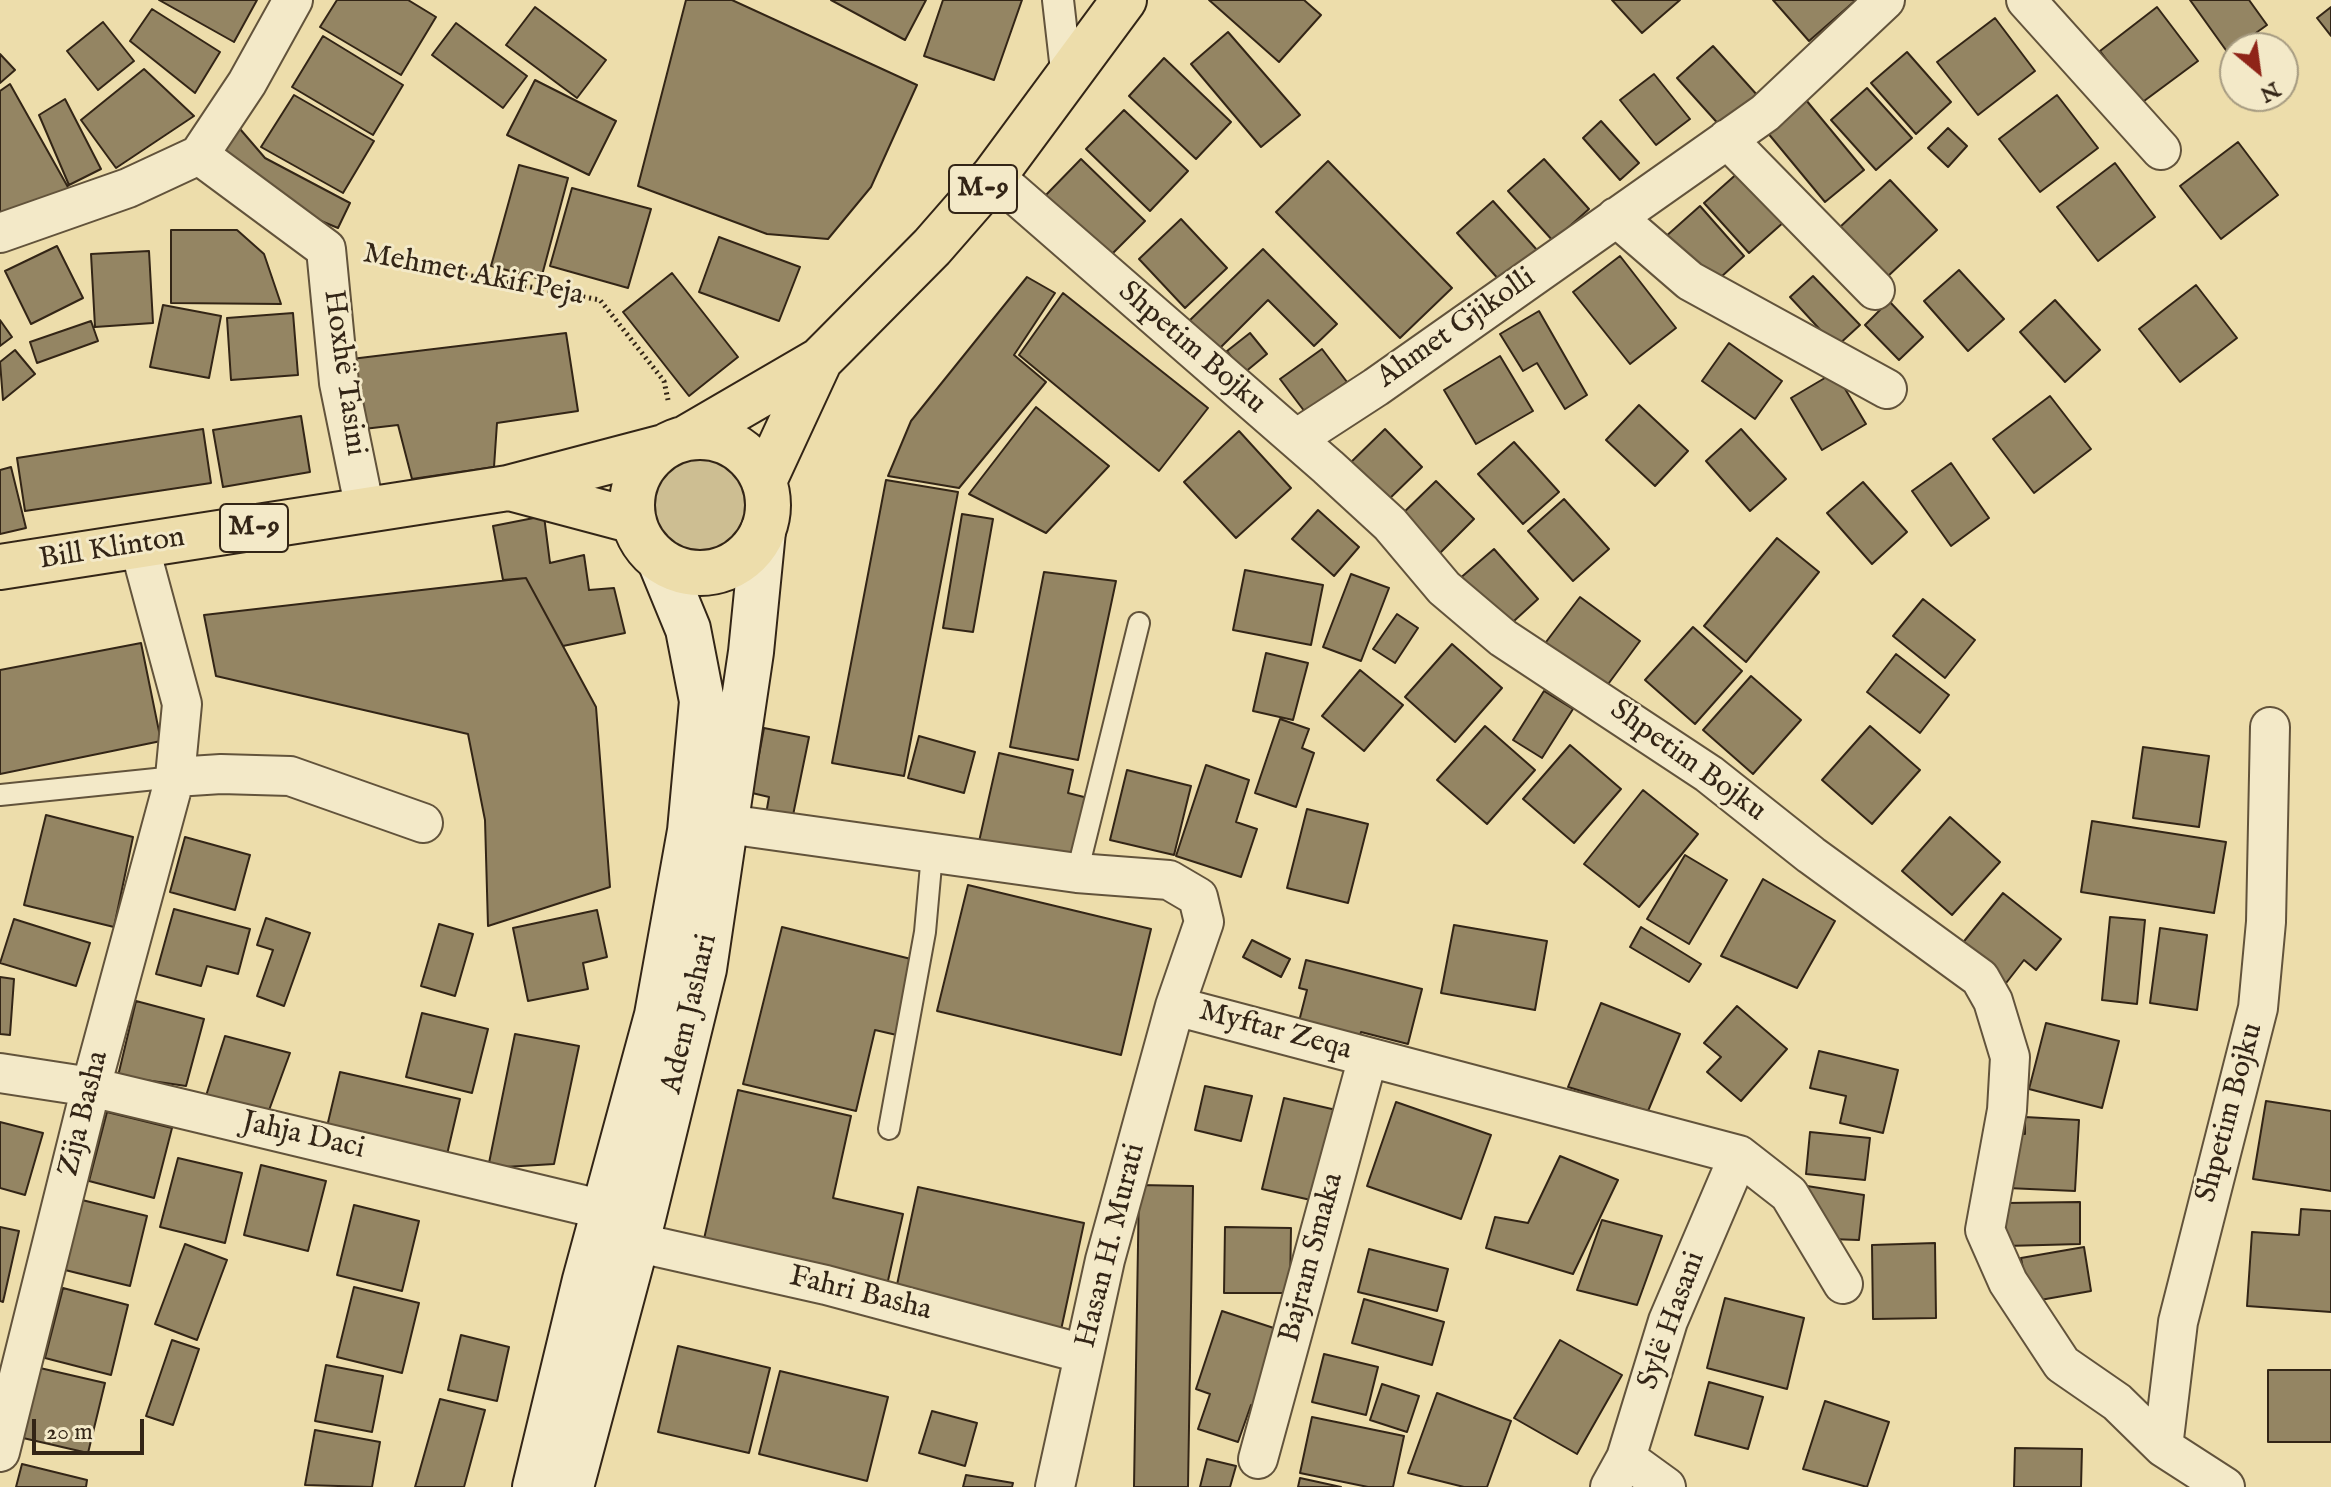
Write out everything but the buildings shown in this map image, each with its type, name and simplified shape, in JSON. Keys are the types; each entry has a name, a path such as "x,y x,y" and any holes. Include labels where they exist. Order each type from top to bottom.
{"main road":[{"name":"M-9","path":"634,521 632,500 636,479 648,461 820,360 932,247 994,176 1124,0"},
{"name":"M-9","path":"764,481 820,360"},
{"name":"M-9","path":"676,442 724,441 755,464 768,498 763,531"},
{"name":"Bill Klinton","path":"0,567 508,488 676,442"},
{"name":"Bill Klinton","path":"508,488 634,521"},
{"path":"634,521 648,550 660,561 698,573 719,571 737,562 752,549 763,531"},
{"name":"Adem Jashari","path":"571,1487 704,969 751,652 763,531"},
{"name":"Adem Jashari","path":"535,1487 604,1210 657,1015 690,831 702,701 688,629 660,561"}],"street":[{"path":"0,233 128,188 199,155 247,83 293,0"},
{"path":"1058,0 1067,79"},
{"name":"Ahmet Gjikolli","path":"1296,439 1376,387 1765,113 1885,0"},
{"path":"2026,0 2161,150"},
{"path":"1727,139 1875,290"},
{"name":"Hoxhë Tasini","path":"199,155 326,249 339,383 365,510"},
{"name":"Shpetim Bojku","path":"994,176 1390,524 1444,588 1503,638 1709,774 1811,855 1980,978 1993,1001 2010,1057 2007,1110 1986,1214 1985,1230 1990,1245 2008,1282 2062,1364 2117,1402 2163,1447 2225,1487"},
{"path":"1616,217 1690,281 1887,389"},
{"name":"Zija Basha","path":"0,1452 91,1087 175,777 182,704 139,545"},
{"name":"Shpetim Bojku","path":"2163,1447 2178,1322 2258,1008 2266,922 2270,727"},
{"path":"175,777 221,774 290,776 423,823"},
{"name":"Myftar Zeqa","path":"727,824 1077,873 1169,880 1198,897 1204,922 1175,1006 1739,1155 1789,1194 1843,1284"},
{"name":"Hasan H. Murati","path":"1055,1487 1105,1260 1175,1006"},
{"name":"Bajram Smaka","path":"1258,1459 1368,1057"},
{"name":"Jahja Daci","path":"0,1073 91,1087 604,1210"},
{"name":"Sylë Hasani","path":"1618,1472 1668,1321 1739,1155"},
{"name":"Fahri Basha","path":"635,1242 826,1285 1084,1354"},
{"path":"1618,1472 1666,1487"}],"lane":[{"path":"1077,873 1139,623"},
{"path":"0,795 175,777"},
{"path":"889,1129 925,932 932,854"}],"path":[{"name":"Mehmet Akif Peja","path":"326,249 600,300 664,381 676,442"}],"shaded area":[{"path":"703,457 722,461 737,472 748,487 752,506 748,525 737,540 722,551 703,555 684,551 669,540 658,525 654,506 658,487 669,472 684,461"}]}
